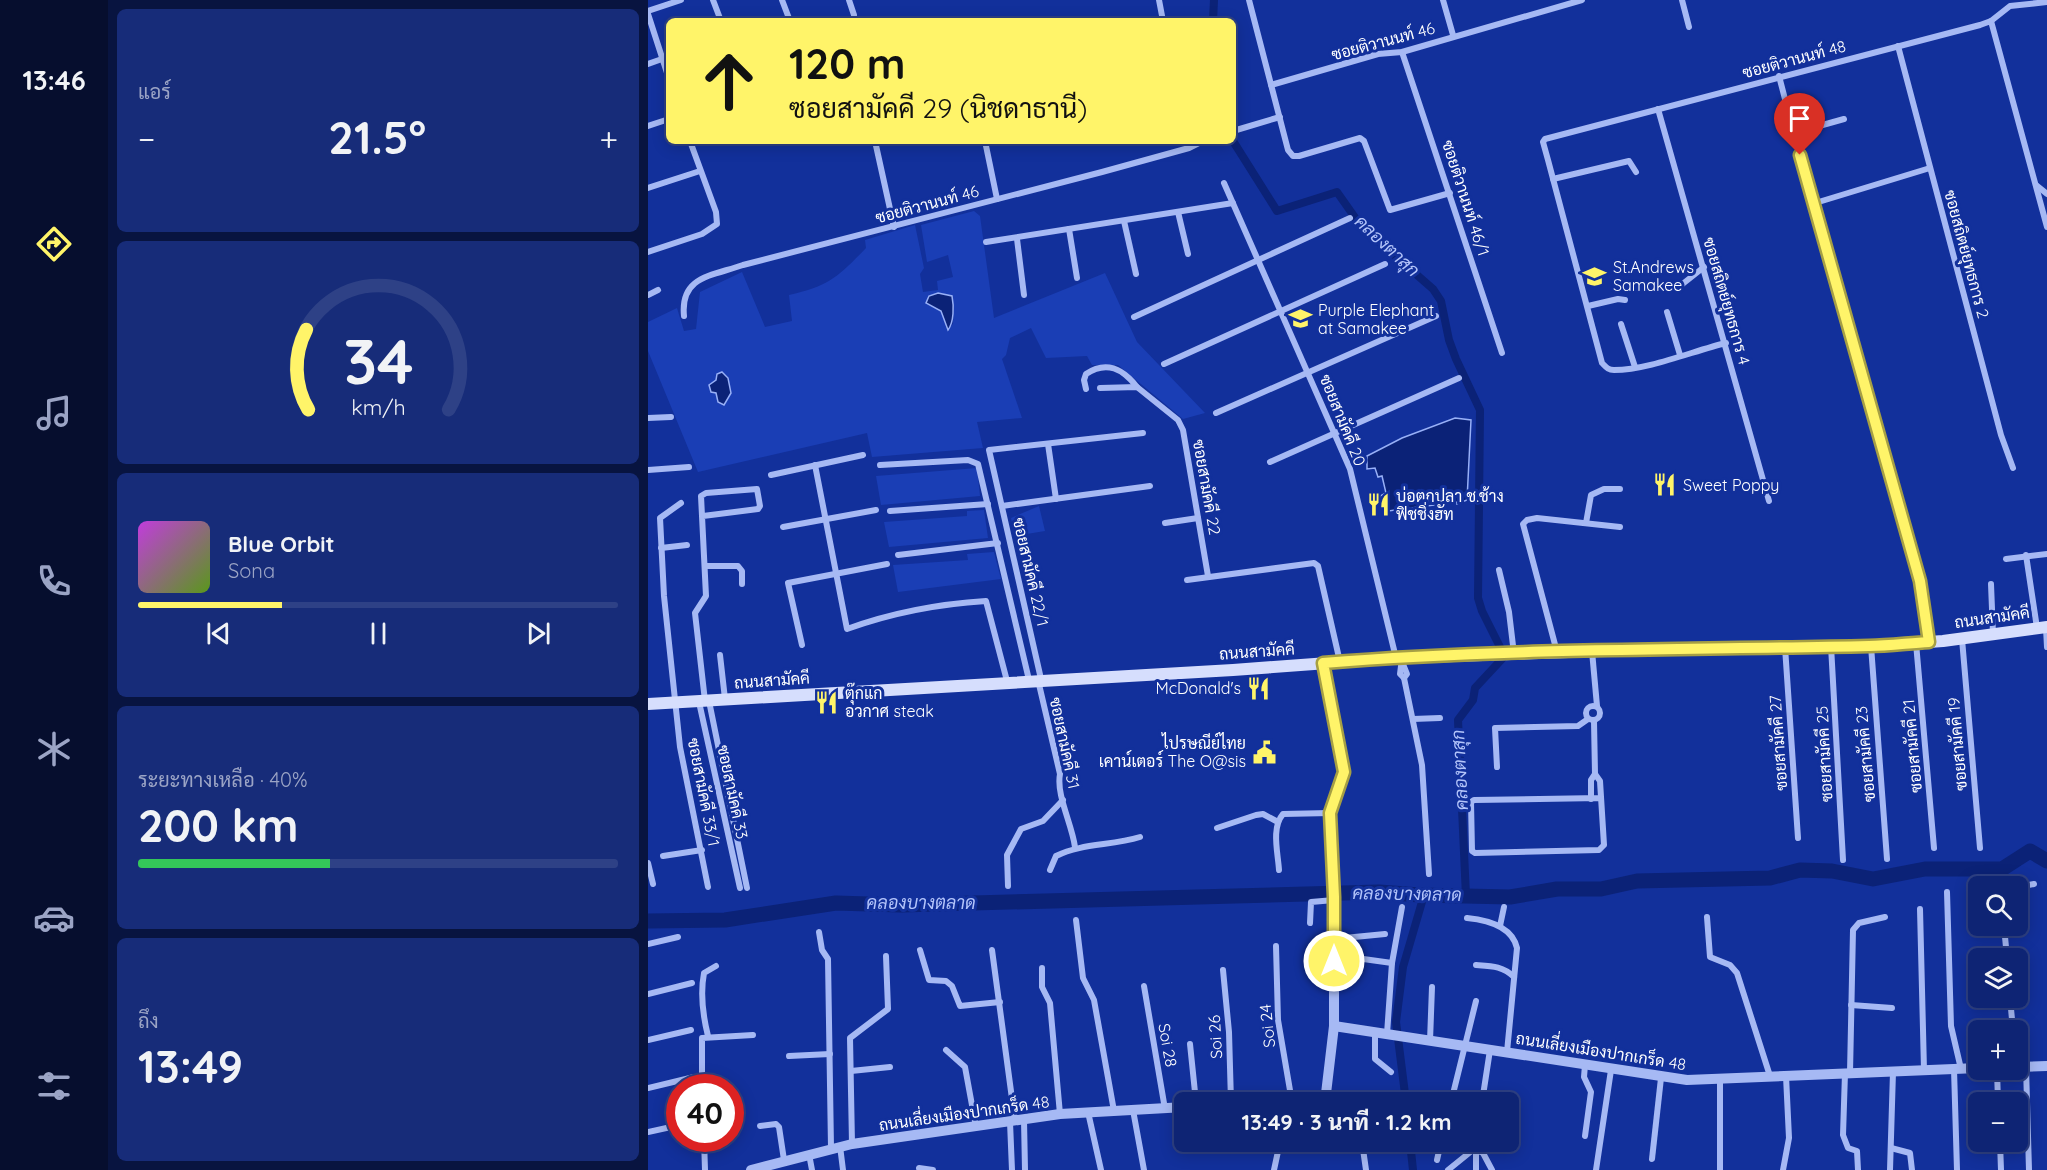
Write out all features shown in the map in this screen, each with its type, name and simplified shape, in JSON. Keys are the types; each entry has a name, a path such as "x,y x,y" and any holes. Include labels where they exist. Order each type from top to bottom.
{"main road":[{"name":"ถนนสามัคคี","path":"648,704 1340,662 1557,652 1871,646 1962,638 2043,627"}],"street":[{"path":"666,70 648,13 681,0"},
{"path":"713,0 720,18"},
{"path":"782,0 789,18"},
{"path":"849,0 854,15"},
{"path":"1159,0 1162,18"},
{"path":"1250,0 1288,150 1293,156 1360,138 1364,141 1390,210 1450,193"},
{"path":"1443,0 1453,35"},
{"name":"ซอยติวานนท์ 46","path":"1271,85 1312,75 1378,54 1402,52 1567,2 1582,0"},
{"path":"1682,0 1689,27"},
{"name":"ซอยติวานนท์ 48","path":"1553,179 1543,142 1545,139 1991,21 2010,6 2047,2"},
{"path":"1991,21 2047,227"},
{"name":"ซอยสถิตย์ยุทธการ 2","path":"1898,46 2001,435 2013,468"},
{"name":"ซอยติวานนท์ 46/1","path":"1402,52 1502,352"},
{"path":"648,64 662,59"},
{"name":"ซอยสามัคคี 21","path":"1779,76 1812,204 1922,587 1922,642 1934,848"},
{"name":"ซอยสถิตย์ยุทธการ 4","path":"1658,109 1769,501"},
{"path":"1236,130 1280,117"},
{"path":"1794,133 1844,119"},
{"path":"648,126 666,120"},
{"path":"648,252 702,234 717,224 716,212 691,144"},
{"path":"876,144 894,227"},
{"path":"986,144 997,199"},
{"name":"ซอยติวานนท์ 46","path":"684,315 684,294 692,284 753,261 894,227 1188,144"},
{"path":"1636,172 1629,161 1553,179 1602,363 1611,370 1635,367 1726,343"},
{"path":"1812,204 1930,168"},
{"path":"648,188 700,171"},
{"name":"ซอยสามัคคี 20","path":"1224,183 1350,470 1400,660 1400,674 1404,678 1422,765 1429,874"},
{"path":"2035,185 2047,194"},
{"path":"986,242 1017,239 1233,203"},
{"path":"1178,212 1188,254"},
{"path":"1134,317 1350,218"},
{"path":"1124,221 1136,274"},
{"path":"1069,229 1077,278"},
{"path":"1017,239 1024,295"},
{"path":"1164,364 1385,264"},
{"path":"1680,286 1704,267"},
{"path":"648,295 658,290"},
{"path":"1588,306 1618,299 1625,300"},
{"path":"1667,312 1680,355"},
{"path":"1216,413 1436,316"},
{"path":"1621,324 1635,367"},
{"name":"ซอยสามัคคี 22","path":"1086,389 1084,380 1086,374 1097,368 1109,366 1124,372 1137,387 1178,420 1183,430 1208,576"},
{"path":"1270,462 1459,378"},
{"path":"1100,388 1137,387"},
{"path":"648,418 670,417"},
{"path":"1056,499 1048,444 1143,433"},
{"name":"ซอยสามัคคี 22/1","path":"1036,680 990,450 1048,444"},
{"path":"771,475 863,455"},
{"path":"880,465 974,461 1036,680"},
{"path":"815,465 847,629 872,620 947,604 986,602 1007,681"},
{"path":"648,470 689,467"},
{"path":"1002,506 1150,486"},
{"path":"703,516 758,509 760,506 757,489 703,494 703,516 706,596 695,613 704,701 744,888"},
{"path":"1586,523 1591,495 1604,489 1620,489"},
{"name":"ซอยสามัคคี 33/1","path":"681,503 660,518 661,548 680,747 708,887"},
{"path":"890,511 988,504"},
{"path":"783,527 876,510"},
{"path":"1165,523 1198,518"},
{"path":"1557,652 1523,524 1527,520 1537,518 1620,527"},
{"path":"898,555 998,543"},
{"path":"661,548 687,545"},
{"path":"2006,559 2047,554"},
{"path":"2026,555 2047,647"},
{"path":"1186,580 1309,563 1318,566 1340,662"},
{"path":"802,645 788,584 887,564"},
{"path":"705,566 738,567 742,571 742,584"},
{"path":"1499,570 1509,612 1514,654"},
{"path":"1991,584 1994,634"},
{"name":"ซอยสามัคคี 19","path":"1962,638 1980,849"},
{"name":"ซอยสามัคคี 27","path":"1785,646 1798,838"},
{"name":"ซอยสามัคคี 25","path":"1831,646 1843,860"},
{"name":"ซอยสามัคคี 23","path":"1871,646 1887,860"},
{"path":"1497,767 1495,728 1578,726 1599,717 1592,651"},
{"path":"720,655 726,699"},
{"path":"1323,663 1344,759 1344,772 1330,813 1334,881 1334,1026 1326,1092"},
{"name":"ซอยสามัคคี 31","path":"1036,680 1063,800 1072,825 1075,847"},
{"path":"1597,706 1587,709 1585,714 1591,720 1595,774 1600,781 1606,838 1604,845 1599,850 1475,853 1472,851 1471,802 1474,800 1600,798"},
{"path":"1413,719 1440,718"},
{"path":"1591,799 1591,780 1595,774"},
{"path":"1008,886 1007,855 1021,830 1043,820 1063,800"},
{"path":"1279,870 1278,822 1283,814 1330,813"},
{"path":"1217,828 1263,814 1278,822"},
{"path":"1050,870 1056,856 1075,847 1109,845 1140,837"},
{"path":"663,856 702,850"},
{"path":"648,862 653,884"},
{"path":"2028,885 2034,884"},
{"path":"1947,892 1951,1026 1957,1069 1957,1170"},
{"path":"1310,923 1311,902 1334,899"},
{"path":"1395,1036 1392,963 1402,906"},
{"path":"1500,926 1504,906"},
{"path":"1920,909 1924,1070"},
{"path":"1707,917 1710,957 1730,965 1737,973 1770,1076"},
{"path":"1858,1170 1857,1151 1848,1148 1844,1135 1853,930 1859,923 1885,917"},
{"path":"1467,918 1500,926 1515,940 1517,948 1507,1052"},
{"path":"1076,920 1083,978 1094,1000 1114,1111"},
{"path":"819,932 822,950 828,959 830,1054 836,1147 843,1170"},
{"path":"1334,939 1385,934"},
{"path":"648,944 678,937"},
{"name":"Soi 24","path":"1276,946 1278,1020 1290,1092"},
{"path":"920,950 929,980 946,981 952,986 960,1006 1000,1002"},
{"path":"992,950 1025,1170"},
{"path":"852,1144 850,1038 888,1009 886,956"},
{"path":"1349,957 1392,963"},
{"path":"1476,965 1496,966 1507,970 1514,977"},
{"path":"708,1036 703,1020 702,983 704,973 716,966"},
{"path":"1042,968 1042,987 1050,1003 1059,1114"},
{"name":"Soi 26","path":"1223,970 1229,1032 1231,1092"},
{"path":"648,994 692,983"},
{"name":"Soi 28","path":"1144,986 1165,1109"},
{"path":"1430,1041 1432,987"},
{"path":"1454,1092 1476,1001"},
{"path":"1851,1005 1892,1008"},
{"name":"ถนนเลี่ยงเมืองปากเกร็ด 48","path":"1334,1026 1661,1078 1720,1079 1968,1068"},
{"path":"648,1040 691,1030"},
{"path":"1375,1032 1375,1059 1391,1072"},
{"path":"702,1074 702,1038 753,1035"},
{"path":"1190,1044 1195,1092"},
{"path":"946,1050 965,1067 976,1126"},
{"path":"1484,1092 1491,1050"},
{"path":"789,1056 830,1054"},
{"path":"1585,1136 1591,1092 1584,1077 1586,1065"},
{"path":"2028,1067 2047,1066"},
{"path":"851,1071 890,1067"},
{"path":"1596,1170 1611,1070"},
{"path":"1890,1170 1893,1072"},
{"path":"1783,1170 1789,1138 1786,1076"},
{"path":"1652,1159 1661,1078"},
{"path":"1720,1079 1720,1170"},
{"path":"2023,1080 2030,1170"},
{"path":"648,1088 666,1084"},
{"name":"ถนนเลี่ยงเมืองปากเกร็ด 48","path":"751,1170 852,1144 1059,1114 1174,1108"},
{"path":"1133,1110 1143,1170"},
{"path":"1088,1112 1101,1170"},
{"path":"1012,1170 1016,1121"},
{"path":"760,1126 776,1124 779,1127 784,1160"},
{"path":"648,1132 666,1128"},
{"path":"1891,1148 1910,1153 1912,1170"},
{"path":"704,1152 705,1170"},
{"path":"1274,1170 1278,1152"},
{"path":"1363,1152 1366,1170"},
{"path":"1437,1160 1439,1152"},
{"path":"1448,1170 1470,1152"},
{"path":"1474,1152 1476,1170"},
{"path":"1481,1152 1492,1170"},
{"path":"2000,1152 2001,1170"},
{"path":"808,1154 812,1170"},
{"path":"919,1168 933,1170"}],"shaded area":[{"path":"974,211 980,216 994,318 1105,273 1137,342 1205,413 1183,419 1118,365 1092,365 1087,356 1046,358 1031,328 1010,338 1006,355 1002,359 1022,418 977,422 983,448 872,457 867,433 698,472 648,351 648,322 677,308 684,331 696,329 700,292 742,272 765,327 792,321 789,295 814,288 832,279 866,248 865,240 915,225 924,268 920,274 923,292 938,290 937,281 953,277 948,255 927,262 921,225","holes":["938,293 945,294 954,305 953,324 947,330 941,311 929,296"]},
{"path":"938,293 952,296 953,314 948,330 941,311 926,303 929,296"},
{"path":"722,372 728,378 731,393 724,405 718,402 716,393 711,392 709,385 716,380 717,374"},
{"path":"1455,418 1471,420 1467,500 1457,504 1457,502 1388,511 1380,496 1386,493 1382,476 1378,477 1375,468 1367,469 1367,456 1402,438"},
{"path":"977,468 980,496 881,505 876,476"},
{"path":"1039,506 1045,531 1015,536 1011,518"},
{"path":"984,510 988,538 889,547 884,522 967,516 967,511"},
{"path":"994,552 1001,579 898,592 893,565 968,560 967,554"}],"waterway":[{"name":"คลองตาสุก","path":"1213,18 1214,0"},
{"name":"คลองตาสุก","path":"1235,144 1277,211 1337,192 1361,226 1433,289 1441,301 1449,340 1480,410 1478,598 1500,647"},
{"name":"คลองตาสุก","path":"1466,896 1458,720 1473,700 1475,688 1502,659"},
{"name":"คลองบางตลาด","path":"648,921 725,920 836,903 901,905 1379,892 1510,897 1557,889 1601,889 1637,881 1770,878 1800,870 1832,871 1873,879 1925,869 2002,869 2030,851 2047,861"},
{"path":"1405,1092 1396,1022 1403,967 1424,895"},
{"path":"1411,1152 1413,1170"}],"place":[{"name":"St.Andrews Samakee","path":"1595,276"},
{"name":"Purple Elephant at Samakee","path":"1300,319"},
{"name":"Sweet Poppy","path":"1665,485"},
{"name":"บ่อตกปลา ช.ช้าง ฟิชชิ่งฮัท","path":"1378,505"},
{"name":"McDonald's","path":"1259,688"},
{"name":"ตุ๊กแก อวกาศ steak","path":"827,702"},
{"name":"ไปรษณีย์ไทย เคาน์เตอร์ The O@sis","path":"1264,752"}],"route":[{"path":"1334,961 1330,813 1344,772 1344,759 1323,663 1587,651 1871,646 1929,642 1922,587 1864,392 1800,155"}]}
